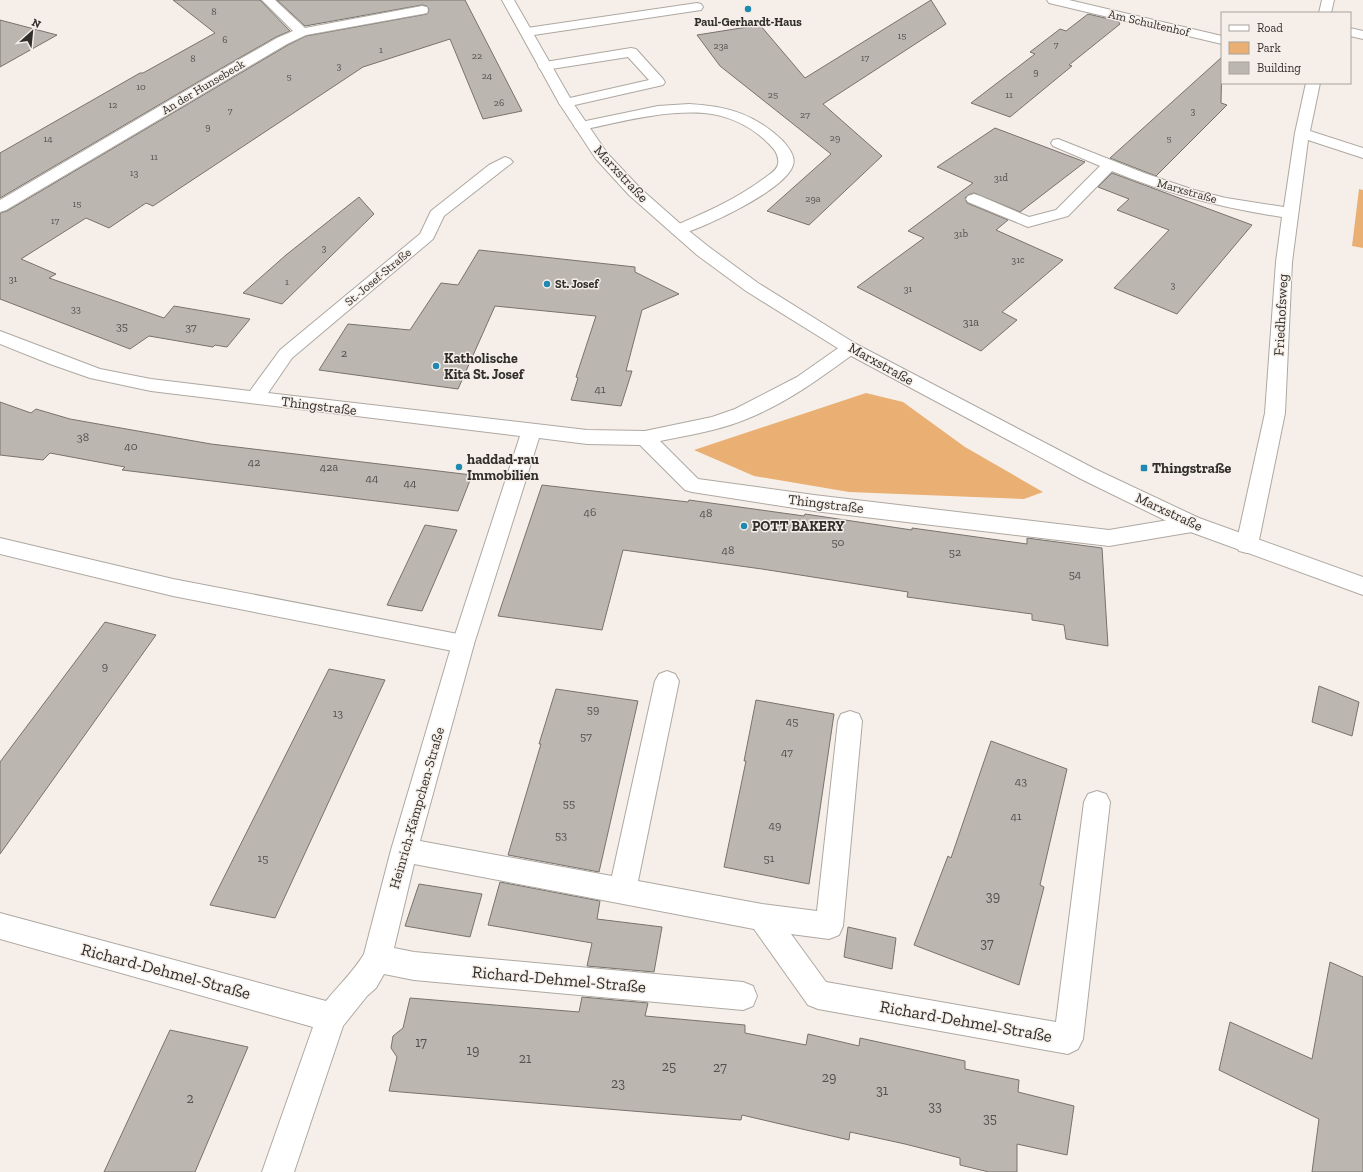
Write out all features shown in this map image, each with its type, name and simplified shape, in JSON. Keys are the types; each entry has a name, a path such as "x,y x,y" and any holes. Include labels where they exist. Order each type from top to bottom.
{"street":[{"path":"268,0 302,32"},
{"name":"Marxstraße","path":"508,0 566,103 601,156 635,192 678,230 703,251 752,286 850,348 1050,455 1192,524 1363,586"},
{"name":"Am Schultenhof","path":"1053,0 1221,40"},
{"path":"1326,12 1328,0"},
{"path":"527,32 697,8"},
{"name":"An der Hunsebeck","path":"0,207 282,41 302,32 422,10"},
{"path":"1351,32 1363,34"},
{"path":"545,66 631,52 658,82 566,103"},
{"name":"Friedhofsweg","path":"1247,545 1275,413 1284,262 1302,133 1313,84"},
{"path":"581,126 639,114 672,110 703,109 730,113 748,120 768,135 784,152 786,163 781,172 756,194 722,212 678,230"},
{"path":"1302,133 1363,153"},
{"name":"Marxstraße","path":"1058,143 1110,165 1188,193 1242,206 1290,213"},
{"name":"St.-Josef-Straße","path":"256,398 286,354 427,236 437,214 494,168 505,162"},
{"path":"974,199 1028,222 1062,213 1110,165"},
{"name":"Thingstraße","path":"0,337 56,360 97,374 151,385 587,437 645,438 715,423 765,404 804,381 850,348"},
{"name":"Heinrich-Kämpchen-Straße","path":"278,1172 331,1017 357,986 366,978 377,959 404,850 463,644 532,430"},
{"name":"Thingstraße","path":"645,438 692,485 814,503 1109,538 1192,524"},
{"path":"0,546 65,564 232,601 463,644"},
{"path":"622,892 667,681"},
{"path":"404,850 622,892 762,917 829,926 850,721"},
{"name":"Richard-Dehmel-Straße","path":"762,917 818,995 1068,1039 1097,802"},
{"name":"Richard-Dehmel-Straße","path":"0,926 331,1017"},
{"name":"Richard-Dehmel-Straße","path":"377,959 414,966 743,996"}],"green space":[{"path":"1359,189 1363,190 1363,248 1352,246"},
{"path":"866,393 903,402 965,447 1043,492 1024,499 849,492 754,476 694,450"}],"building":[{"path":"173,0 260,0 290,31 276,37 227,65 0,198 0,153 140,73 143,73 215,33"},
{"path":"277,0 465,0 522,111 483,119 450,39 363,67 153,206 146,203 109,228 86,218 21,259 56,274 49,278 164,318 174,306 250,319 227,347 215,345 213,347 149,336 130,349 0,299 0,213 7,211 288,45 306,36 427,14 429,10 427,6 422,5 305,26"},
{"path":"931,0 946,24 823,104 882,156 809,225 767,211 831,154 720,66 697,35 760,25 805,78"},
{"path":"1088,14 1118,21 1120,24 1069,65 1072,66 1010,117 971,103 1035,54 1030,52 1060,29 1066,31"},
{"path":"0,20 57,35 0,67"},
{"path":"1221,58 1221,103 1227,105 1156,176 1110,158"},
{"path":"995,128 1085,162 1020,212 974,193 965,198 967,203 1008,220 996,230 1063,260 1002,312 1017,320 981,351 857,287 924,238 908,231 973,183 937,167"},
{"path":"1112,173 1252,225 1177,314 1114,288 1169,230 1117,210 1129,199 1098,187"},
{"path":"359,197 374,214 282,304 243,293 286,255"},
{"path":"479,250 635,267 635,272 679,294 642,310 626,371 632,371 621,406 571,400 578,378 576,377 596,316 495,306 458,389 319,370 348,324 410,330 441,283 458,285"},
{"path":"0,402 31,413 36,409 70,419 211,444 472,475 458,511 122,470 125,467 50,453 43,460 0,455"},
{"path":"542,485 688,502 689,500 804,516 805,514 912,530 912,528 1027,544 1027,538 1102,548 1108,646 1066,639 1064,625 1032,620 1032,614 907,597 908,592 762,569 623,550 602,630 498,616"},
{"path":"425,525 457,530 422,611 387,605"},
{"path":"105,622 156,635 0,854 0,762"},
{"path":"329,669 385,680 275,918 210,905"},
{"path":"1319,686 1359,702 1352,736 1312,722"},
{"path":"556,689 638,701 599,872 508,855"},
{"path":"756,700 834,714 809,884 724,867 746,761 744,761"},
{"path":"991,741 1067,769 1040,885 1044,887 1019,985 914,945 948,856 951,858"},
{"path":"500,882 600,901 597,919 662,927 654,972 587,966 592,943 488,925"},
{"path":"419,884 482,894 470,937 405,926"},
{"path":"848,927 896,938 892,969 844,957"},
{"path":"1330,962 1363,977 1363,1172 1312,1172 1319,1119 1219,1070 1230,1022 1312,1059"},
{"path":"582,997 648,1003 645,1016 745,1025 745,1033 806,1045 808,1034 859,1046 860,1038 965,1061 965,1069 1019,1080 1018,1092 1074,1106 1067,1155 1017,1144 1017,1172 989,1172 960,1165 960,1158 905,1144 850,1132 849,1140 742,1115 741,1120 389,1091 397,1057 391,1048 393,1036 403,1028 410,998 579,1012"},
{"path":"170,1030 248,1047 195,1172 104,1172"}],"place":[{"name":"Paul-Gerhardt-Haus","path":"748,9"},
{"name":"St. Josef","path":"547,284"},
{"name":"Katholische Kita St. Josef","path":"436,366"},
{"name":"haddad-rau Immobilien","path":"459,467"},
{"name":"Thingstraße","path":"1144,468"},
{"name":"POTT BAKERY","path":"744,526"}]}
